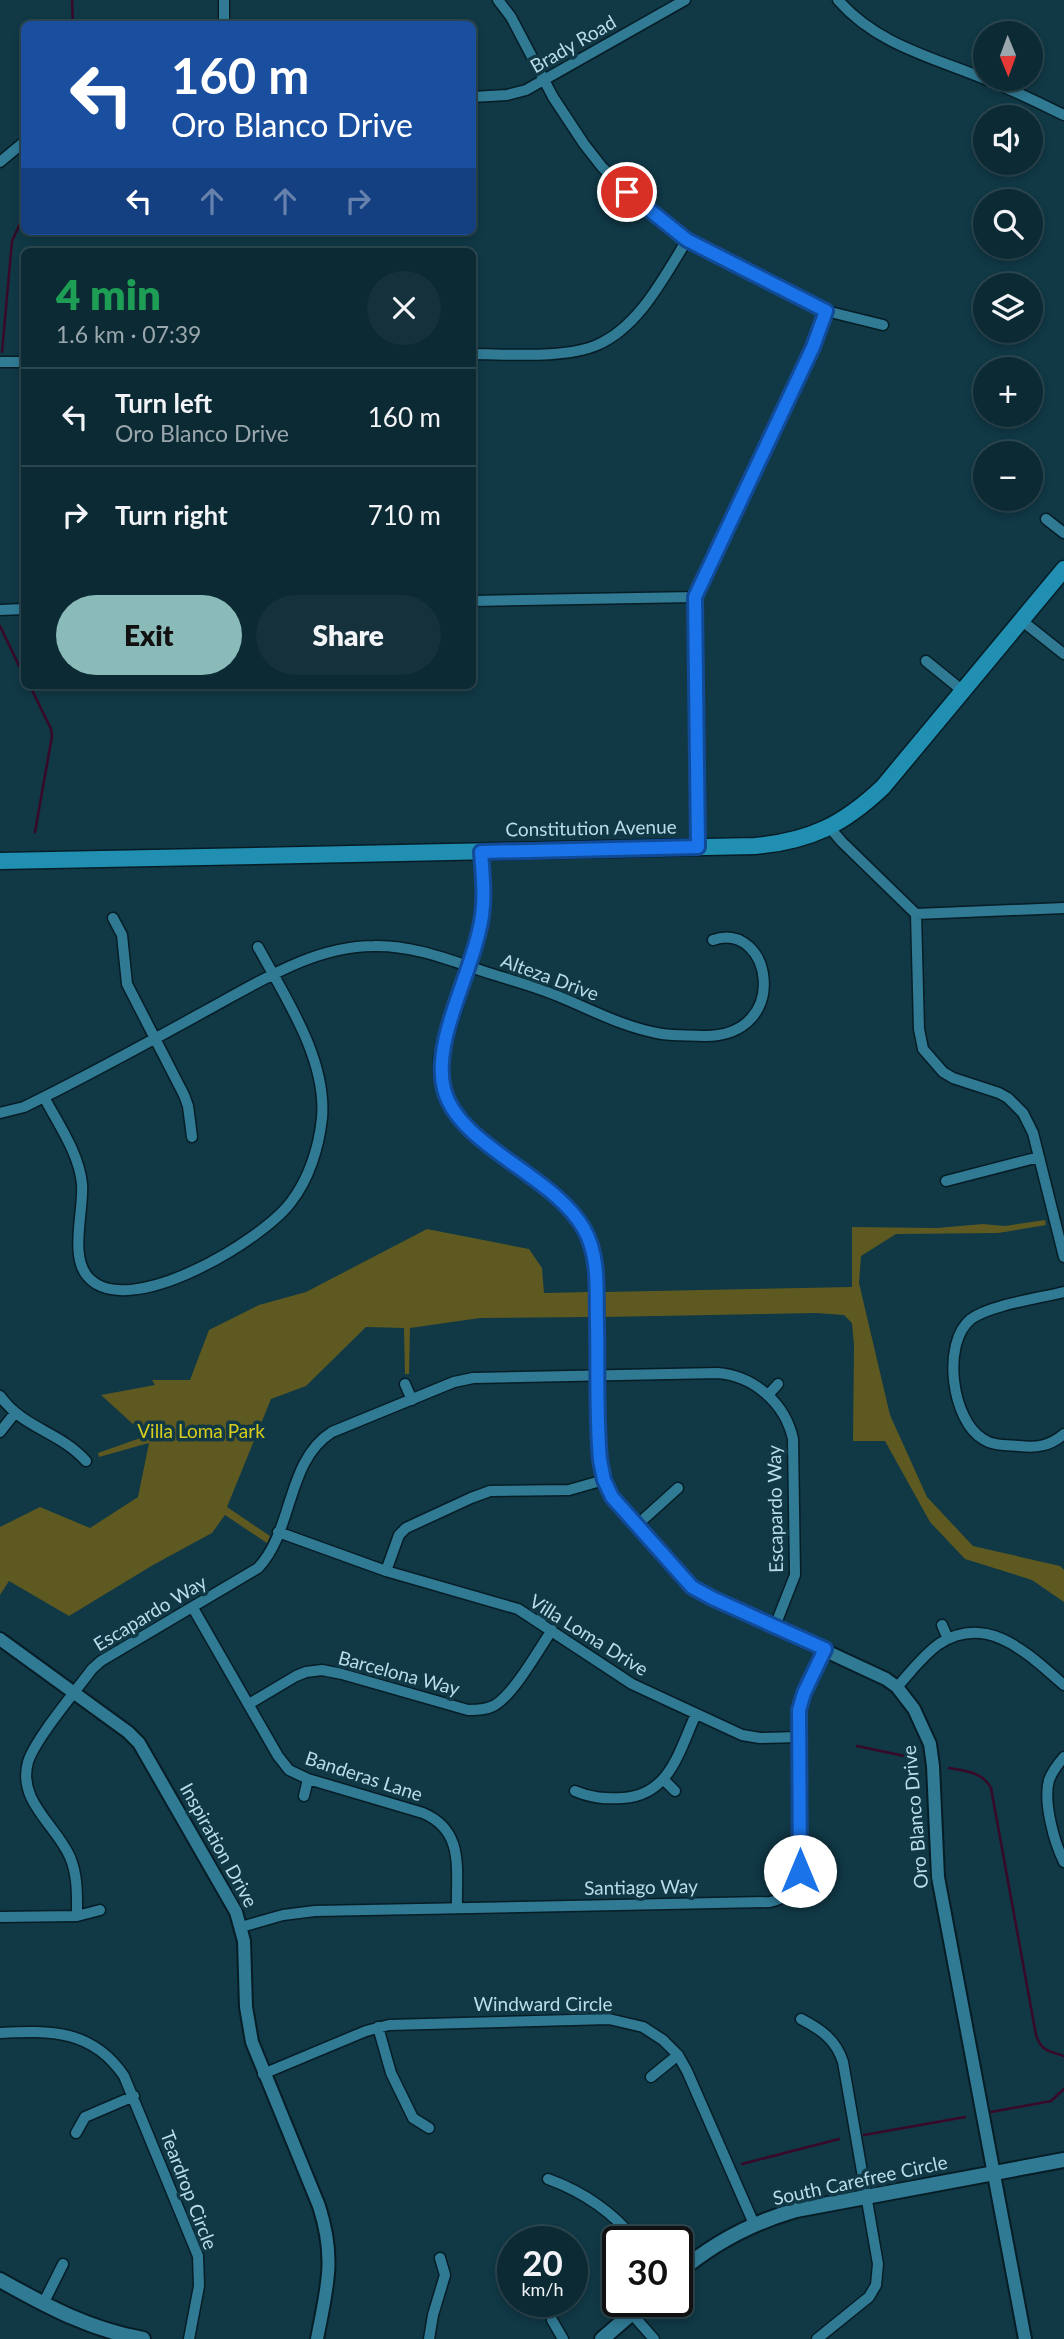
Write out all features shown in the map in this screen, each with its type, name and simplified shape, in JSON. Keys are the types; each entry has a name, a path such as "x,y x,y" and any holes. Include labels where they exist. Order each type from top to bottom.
{"main road":[{"name":"Constitution Avenue","path":"0,861 698,847 774,844 810,837 830,828 857,810 883,787 1064,569"},
{"name":"South Carefree Circle","path":"693,2261 709,2248 754,2224 796,2210 1064,2160"},
{"path":"0,2280 43,2304 98,2328 144,2339"},
{"path":"601,2339 628,2317"}],"street":[{"path":"224,0 224,21"},
{"path":"498,0 511,18 568,121 602,167 627,192 687,240 826,311 883,325"},
{"name":"Brady Road","path":"476,97 507,95 526,90 685,0"},
{"path":"838,0 848,12 919,56 990,81 1064,115"},
{"path":"0,162 21,144"},
{"path":"476,354 568,352 595,346 609,339 621,330 652,295 687,240"},
{"path":"698,847 695,597 813,347 826,311"},
{"path":"0,362 21,362"},
{"path":"1046,519 1064,533"},
{"path":"476,601 695,597"},
{"path":"0,610 21,609"},
{"path":"1021,620 1064,654"},
{"path":"926,661 963,691"},
{"path":"830,828 916,914 919,1029 923,1049 943,1072 953,1078 999,1093 1017,1105 1029,1122 1064,1257"},
{"name":"Oro Blanco Drive","path":"481,852 483,913 470,967 441,1056 444,1093 463,1124 559,1198 569,1207 584,1230 595,1262 598,1447 604,1480 612,1497 692,1587 886,1679 897,1687 914,1709 930,1744 938,1877 1025,2339"},
{"path":"916,914 1064,908"},
{"path":"113,918 122,935 127,984 188,1106 192,1137"},
{"name":"Alteza Drive","path":"0,1113 24,1107 44,1097 273,975 325,953 363,946 412,949 544,990 634,1027 675,1035 713,1035 733,1031 750,1020 761,1002 764,981 760,961 740,941 725,936 713,940"},
{"path":"44,1097 78,1164 83,1194 79,1259 87,1277 95,1283 111,1290 132,1290 170,1280 203,1267 255,1237 291,1202 312,1163 321,1126 322,1095 309,1045 258,947"},
{"path":"946,1181 1039,1157"},
{"path":"1064,1292 991,1310 972,1318 957,1341 952,1362 965,1421 984,1441 1032,1447 1049,1444 1064,1434"},
{"name":"Escapardo Way","path":"78,1916 76,1882 71,1861 61,1841 33,1804 29,1794 26,1772 33,1750 92,1669 110,1654 258,1568 270,1553 306,1460 317,1443 332,1432 454,1382 473,1378 729,1374 748,1381 768,1395 787,1422 794,1448 795,1575 775,1626"},
{"path":"405,1384 412,1400"},
{"path":"768,1395 778,1384"},
{"path":"0,1396 15,1413 72,1446 86,1461"},
{"path":"0,1432 15,1413"},
{"path":"386,1571 399,1535 406,1528 471,1498 500,1490 575,1489 604,1480"},
{"path":"637,1524 678,1488"},
{"name":"Villa Loma Drive","path":"278,1532 386,1571 519,1609 632,1685 751,1737 799,1737"},
{"path":"539,1621 550,1607"},
{"name":"Banderas Lane","path":"193,1608 289,1770 308,1779 422,1813 446,1828"},
{"path":"942,1625 948,1639"},
{"name":"Barcelona Way","path":"249,1704 314,1665 468,1710 477,1710 496,1705 503,1699 552,1630"},
{"path":"897,1687 927,1654 948,1639 981,1633 1006,1640 1025,1651 1064,1685"},
{"name":"Inspiration Drive","path":"0,1639 128,1731 146,1753 232,1902 241,1927 245,1952 247,2016 252,2042 319,2206 327,2232 329,2273 317,2339"},
{"name":"Santiago Way","path":"241,1927 307,1912 778,1900 796,1886 800,1871 801,1702 825,1649"},
{"path":"575,1791 593,1798 631,1797 650,1791 664,1780 696,1714"},
{"path":"1064,1757 1050,1778 1047,1790 1054,1834 1064,1862"},
{"path":"304,1796 308,1779"},
{"path":"664,1780 674,1791"},
{"path":"457,1820 446,1828 456,1857 457,1908"},
{"path":"0,1917 78,1916 100,1910"},
{"path":"802,2019 829,2036 840,2053 878,2264 876,2285 869,2297 817,2339"},
{"name":"Windward Circle","path":"263,2074 378,2027 410,2023 620,2020 653,2033 678,2055 754,2224"},
{"path":"378,2027 391,2073 413,2118 429,2128"},
{"name":"Teardrop Circle","path":"0,2033 41,2032 70,2035 104,2053 124,2076 198,2256 199,2286 189,2339"},
{"path":"104,2053 113,2043"},
{"path":"651,2077 678,2055"},
{"path":"76,2133 85,2117 134,2096"},
{"path":"548,2179 585,2195 622,2226"},
{"path":"429,2339 445,2275 440,2258"},
{"path":"43,2304 63,2264"},
{"path":"635,2317 654,2339"},
{"path":"552,2320 563,2339"}],"green space":[{"path":"1045,1220 1046,1225 998,1233 896,1234 861,1256 859,1283 890,1415 927,1497 973,1546 1060,1566 1064,1570 1064,1602 1032,1580 965,1559 930,1522 885,1441 853,1441 854,1345 852,1323 844,1315 816,1313 604,1317 604,1292 852,1287 852,1227 937,1228 983,1224 1005,1226"},
{"name":"Villa Loma Park","path":"427,1229 529,1249 542,1268 544,1293 589,1292 589,1317 480,1318 410,1328 409,1374 405,1374 404,1328 366,1327 306,1386 271,1399 227,1507 270,1536 267,1543 225,1515 212,1533 69,1616 9,1581 0,1595 0,1527 40,1507 90,1528 138,1497 149,1443 99,1457 98,1453 146,1436 101,1395 155,1385 152,1380 190,1380 209,1330 259,1305 306,1292"}],"waterway":[{"path":"72,0 73,21"},
{"path":"2,352 12,241 21,222"},
{"path":"0,626 21,670"},
{"path":"31,689 52,736 35,832"},
{"path":"857,1746 919,1759"},
{"path":"949,1768 978,1775 991,1788 1036,2035 1043,2047 1064,2056"},
{"path":"991,2112 1051,2101 1064,2089"},
{"path":"864,2135 965,2117"},
{"path":"742,2164 839,2139"}],"route":[{"path":"627,192 687,240 826,311 813,347 695,597 698,847 481,852 483,913 470,967 445,1040 441,1056 441,1080 449,1104 463,1124 569,1207 589,1240 596,1278 598,1447 601,1470 612,1497 692,1587 825,1649 799,1710 800,1871"}]}
